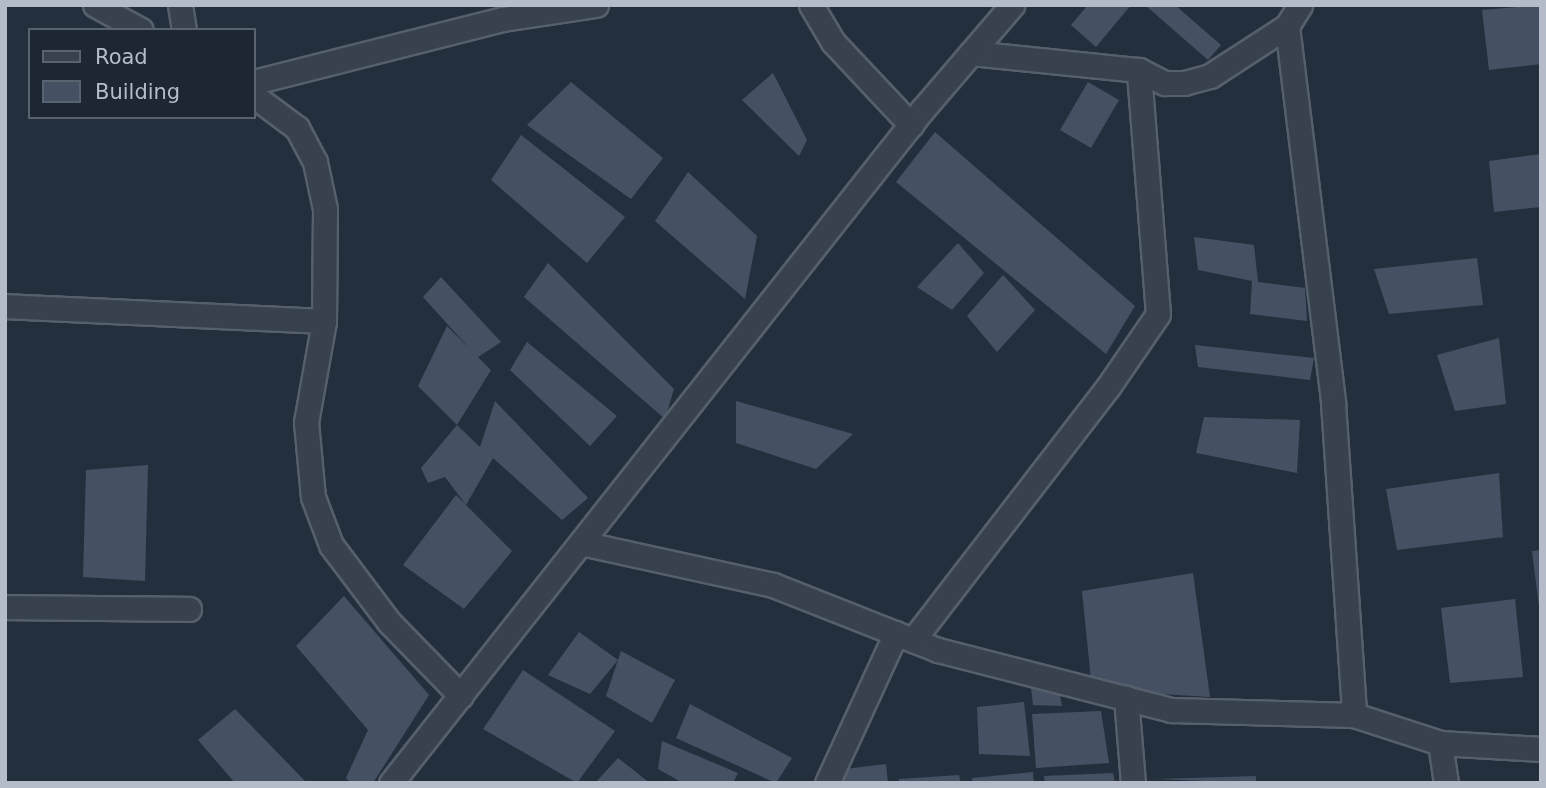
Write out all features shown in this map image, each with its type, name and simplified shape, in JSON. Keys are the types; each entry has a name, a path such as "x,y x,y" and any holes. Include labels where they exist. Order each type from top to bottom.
{"street":[{"path":"95,5 137,28"},
{"path":"180,5 184,28"},
{"path":"256,81 502,12 596,5"},
{"path":"811,5 833,42 911,125"},
{"path":"391,783 911,125 1012,5"},
{"path":"971,53 1139,70 1165,83 1210,76 1287,26 1300,5"},
{"path":"1287,26 1333,403 1354,715"},
{"path":"827,783 905,637 1123,367 1158,314 1139,70"},
{"path":"256,97 297,128 315,162 325,209 324,321 306,422 313,497 331,545 389,622 461,696"},
{"path":"5,306 324,321"},
{"path":"581,543 773,585 905,637 1171,710 1354,715 1440,743 1541,749"},
{"path":"5,607 189,609"},
{"path":"1126,698 1133,783"},
{"path":"1440,743 1446,783"}],"building":[{"path":"1088,5 1131,5 1096,47 1071,25"},
{"path":"1145,5 1175,5 1221,45 1208,60"},
{"path":"1541,5 1541,64 1489,70 1482,10"},
{"path":"773,73 807,140 799,156 742,100"},
{"path":"571,82 663,158 631,199 527,125"},
{"path":"1088,82 1119,100 1091,148 1060,130"},
{"path":"935,132 1135,306 1106,354 896,182"},
{"path":"521,135 625,217 587,263 491,180"},
{"path":"1541,154 1541,207 1494,212 1489,161"},
{"path":"688,172 757,236 745,299 655,221"},
{"path":"1194,237 1254,245 1258,282 1305,288 1307,321 1250,314 1252,281 1198,270"},
{"path":"958,243 984,273 952,310 917,287"},
{"path":"1477,258 1483,305 1389,314 1374,269"},
{"path":"548,263 674,389 665,419 524,297"},
{"path":"1003,275 1035,310 997,352 967,316"},
{"path":"441,277 501,342 478,357 491,370 457,425 418,386 447,326 470,349 423,297"},
{"path":"1499,338 1506,404 1455,411 1437,355"},
{"path":"527,342 617,416 590,446 510,370"},
{"path":"1195,345 1314,358 1310,380 1198,367"},
{"path":"495,401 588,498 562,520 493,458 466,505 445,477 428,483 421,468 457,425 480,447"},
{"path":"736,401 853,434 816,469 736,443"},
{"path":"1204,417 1300,420 1297,473 1196,453"},
{"path":"148,465 145,581 83,577 86,470"},
{"path":"1499,473 1503,537 1397,550 1386,489"},
{"path":"456,495 512,551 464,609 403,565"},
{"path":"1541,550 1541,607 1539,607 1532,551"},
{"path":"1193,573 1210,697 1092,690 1082,591"},
{"path":"344,596 429,695 373,783 351,783 346,778 368,730 296,646"},
{"path":"1515,599 1523,677 1450,683 1441,608"},
{"path":"579,632 618,660 590,694 548,675"},
{"path":"621,651 675,680 652,723 606,696"},
{"path":"523,670 615,731 577,783 483,729"},
{"path":"1030,679 1058,685 1062,706 1033,705"},
{"path":"1024,702 1030,756 979,754 977,707"},
{"path":"690,704 792,758 776,783 676,738"},
{"path":"235,709 307,783 235,783 198,740"},
{"path":"1101,711 1109,763 1036,768 1032,714"},
{"path":"662,741 738,773 733,783 683,783 658,769"},
{"path":"618,758 650,783 595,783"},
{"path":"886,764 888,783 839,783 837,770"},
{"path":"1033,772 1034,783 973,783 972,778"},
{"path":"1113,773 1115,783 1045,783 1044,776"},
{"path":"959,775 961,783 899,783 899,779"},
{"path":"1256,776 1256,783 1156,779"}]}
